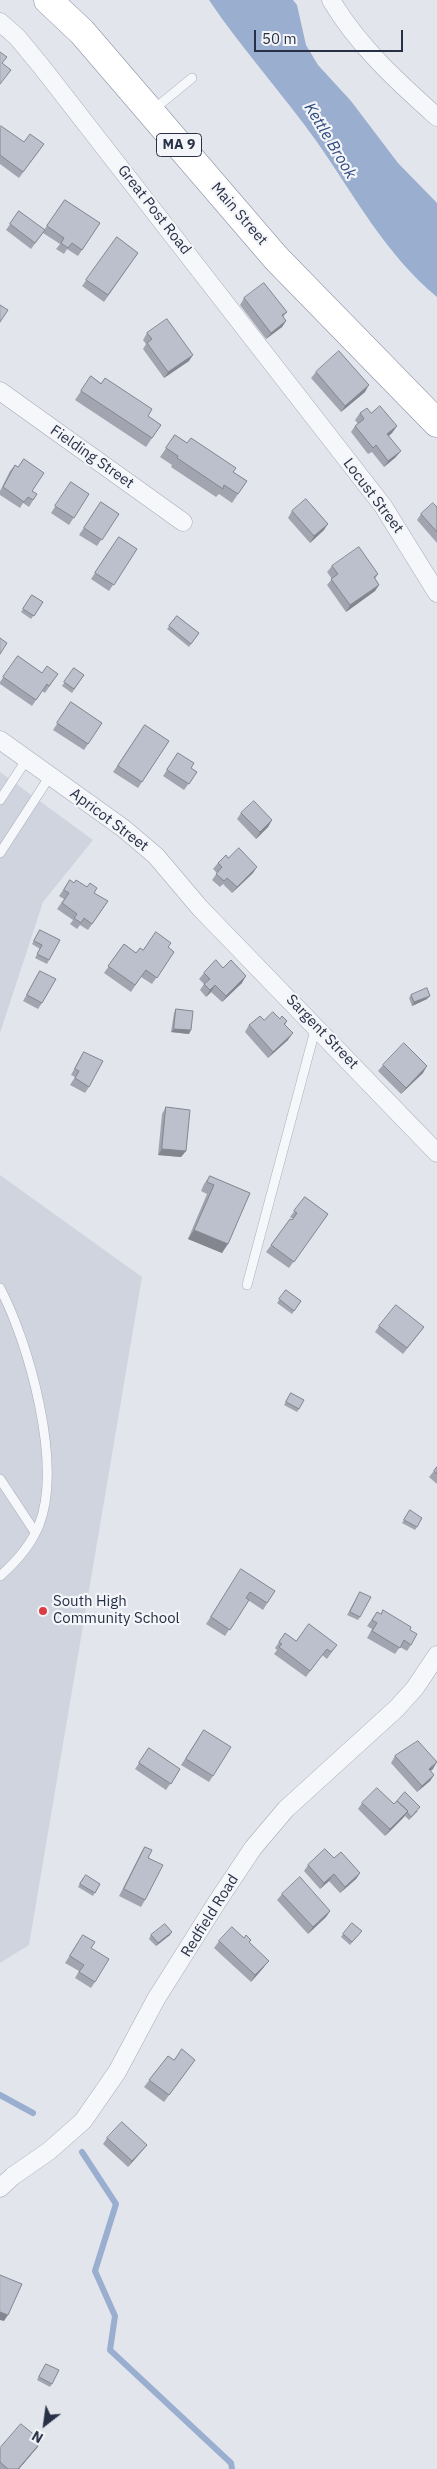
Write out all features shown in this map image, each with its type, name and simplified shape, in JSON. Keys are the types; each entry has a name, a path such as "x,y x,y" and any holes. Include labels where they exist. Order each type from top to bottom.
{"highway":[{"name":"Main Street","path":"48,0 82,32 276,258 437,422"}],"street":[{"path":"331,0 353,34 382,67 437,117"},
{"name":"Great Post Road","path":"0,22 17,37 41,66 303,403"},
{"name":"Fielding Street","path":"0,391 183,522"},
{"name":"Locust Street","path":"303,403 391,518 437,593"},
{"name":"Apricot Street","path":"0,740 145,846 167,868 205,913"},
{"name":"Sargent Street","path":"205,913 437,1153"},
{"name":"Redfield Road","path":"0,2188 13,2176 56,2146 83,2121 118,2072 156,1999 227,1886 254,1848 286,1809 397,1708 415,1688 437,1655"}],"lane":[{"path":"150,112 192,78"},
{"path":"0,800 27,759"},
{"path":"0,853 50,776"},
{"path":"247,1285 314,1034 314,1024"},
{"path":"0,1288 22,1338 44,1429 47,1465 45,1501 35,1532 27,1548 0,1576"},
{"path":"0,1479 35,1532"}],"shaded area":[{"path":"0,772 93,840 43,902 0,1033"},
{"name":"South High Community School","path":"0,1175 142,1277 29,1945 0,1963"}],"water":[{"name":"Kettle Brook","path":"209,0 293,0 297,5 306,45 318,65 351,101 398,163 437,203 437,297 418,280 386,243 317,142"}],"building":[{"path":"0,52 7,57 2,63 11,70 0,84"},
{"path":"1,126 24,142 30,134 44,144 23,172 0,155"},
{"path":"65,200 100,223 82,250 72,243 68,248 61,243 64,238 47,226"},
{"path":"19,211 45,230 35,243 10,224"},
{"path":"117,237 138,253 108,295 86,280"},
{"path":"264,283 287,312 282,315 286,321 271,333 244,298"},
{"path":"0,305 8,310 0,322"},
{"path":"167,319 193,355 168,372 147,343 152,339 147,333"},
{"path":"339,351 369,385 345,406 316,372"},
{"path":"91,376 101,384 105,378 152,409 148,416 161,425 152,438 81,391"},
{"path":"380,406 397,426 387,434 401,451 388,461 376,445 373,448 355,426 364,419 360,413 367,408 371,413"},
{"path":"175,435 187,443 191,438 236,468 233,472 247,481 238,494 224,485 223,489 177,458 178,456 166,448"},
{"path":"24,459 44,473 32,491 37,494 33,500 28,497 24,502 3,487 15,465 18,467"},
{"path":"71,482 89,494 74,518 55,506"},
{"path":"306,499 328,524 314,536 292,511"},
{"path":"101,502 119,514 102,540 84,528"},
{"path":"433,503 437,507 437,532 421,514"},
{"path":"119,537 137,549 114,585 95,573"},
{"path":"359,547 378,574 374,577 379,585 350,605 331,579 338,574 332,566"},
{"path":"32,595 43,602 34,616 23,609"},
{"path":"177,616 199,633 191,644 169,626"},
{"path":"0,638 7,643 0,654"},
{"path":"18,656 42,673 47,666 58,674 49,686 47,684 36,700 3,677"},
{"path":"74,668 84,675 74,689 64,682"},
{"path":"71,702 102,723 88,744 57,723"},
{"path":"145,725 169,741 142,782 118,766"},
{"path":"178,753 194,763 191,768 197,772 189,784 167,770"},
{"path":"254,801 272,820 260,832 241,813"},
{"path":"239,848 257,867 237,887 227,878 224,881 216,874 222,867 218,863 226,855 228,858"},
{"path":"70,880 74,883 76,880 87,887 90,883 97,888 94,893 108,901 92,924 84,918 81,923 74,918 77,914 62,903 69,893 64,890"},
{"path":"40,930 60,940 49,960 37,954 42,945 34,941"},
{"path":"156,932 171,943 168,947 174,952 157,978 146,970 135,985 108,966 124,944 136,953 140,948 143,950"},
{"path":"216,960 223,968 231,960 246,976 226,996 215,985 210,990 204,984 210,979 204,973"},
{"path":"40,971 56,979 42,1003 27,995"},
{"path":"427,988 430,996 414,1002 411,995"},
{"path":"176,1009 193,1011 191,1030 174,1029"},
{"path":"273,1012 280,1019 282,1016 287,1021 284,1024 293,1033 273,1052 249,1025 260,1016 264,1020"},
{"path":"404,1043 427,1066 406,1088 383,1065"},
{"path":"84,1052 103,1061 89,1087 75,1078 79,1071 75,1069"},
{"path":"166,1107 190,1110 186,1151 162,1149"},
{"path":"210,1176 250,1193 228,1244 194,1230 214,1185 207,1182"},
{"path":"305,1197 328,1214 294,1262 271,1245 290,1219 292,1220 297,1213 294,1211"},
{"path":"286,1290 301,1301 294,1311 279,1299"},
{"path":"396,1305 424,1327 407,1348 379,1326"},
{"path":"291,1393 304,1400 299,1409 286,1402"},
{"path":"410,1510 422,1518 417,1527 404,1520"},
{"path":"241,1569 275,1591 267,1603 250,1592 246,1598 249,1600 230,1630 211,1617"},
{"path":"360,1592 371,1597 360,1617 350,1612"},
{"path":"383,1610 411,1627 410,1630 417,1634 411,1645 404,1640 400,1648 372,1631 377,1623 372,1620 377,1612 381,1614"},
{"path":"309,1624 337,1645 331,1652 327,1649 310,1671 279,1647 282,1644 279,1642 285,1633 296,1641"},
{"path":"204,1730 231,1747 213,1776 186,1759"},
{"path":"418,1741 437,1762 429,1769 434,1775 422,1786 395,1756"},
{"path":"149,1748 180,1769 171,1784 139,1763"},
{"path":"377,1788 394,1804 397,1801 408,1811 390,1829 362,1803"},
{"path":"405,1792 420,1807 411,1817 408,1811 396,1802"},
{"path":"145,1847 152,1850 148,1858 163,1865 145,1900 124,1889"},
{"path":"325,1849 334,1858 341,1852 360,1873 345,1887 334,1874 324,1883 308,1865"},
{"path":"86,1875 100,1884 95,1893 80,1884"},
{"path":"300,1877 330,1911 313,1927 282,1894"},
{"path":"352,1923 362,1931 352,1942 343,1934"},
{"path":"165,1924 172,1932 158,1943 151,1935"},
{"path":"232,1927 244,1938 246,1935 251,1940 249,1942 269,1961 255,1975 219,1941"},
{"path":"83,1935 95,1942 91,1948 109,1959 95,1982 79,1972 84,1965 70,1956"},
{"path":"182,2049 195,2060 169,2095 149,2080 168,2056 174,2060"},
{"path":"122,2122 147,2145 132,2161 107,2138"},
{"path":"0,2275 22,2284 8,2315 0,2312"},
{"path":"46,2364 59,2370 52,2384 39,2377"},
{"path":"21,2424 42,2441 18,2469 8,2469 0,2462 0,2448"}],"waterway":[{"path":"0,2095 33,2113"},
{"path":"82,2152 116,2204 95,2271 115,2316 110,2350 231,2463 232,2469"}],"place":[{"name":"South High Community School","path":"43,1611"}]}
